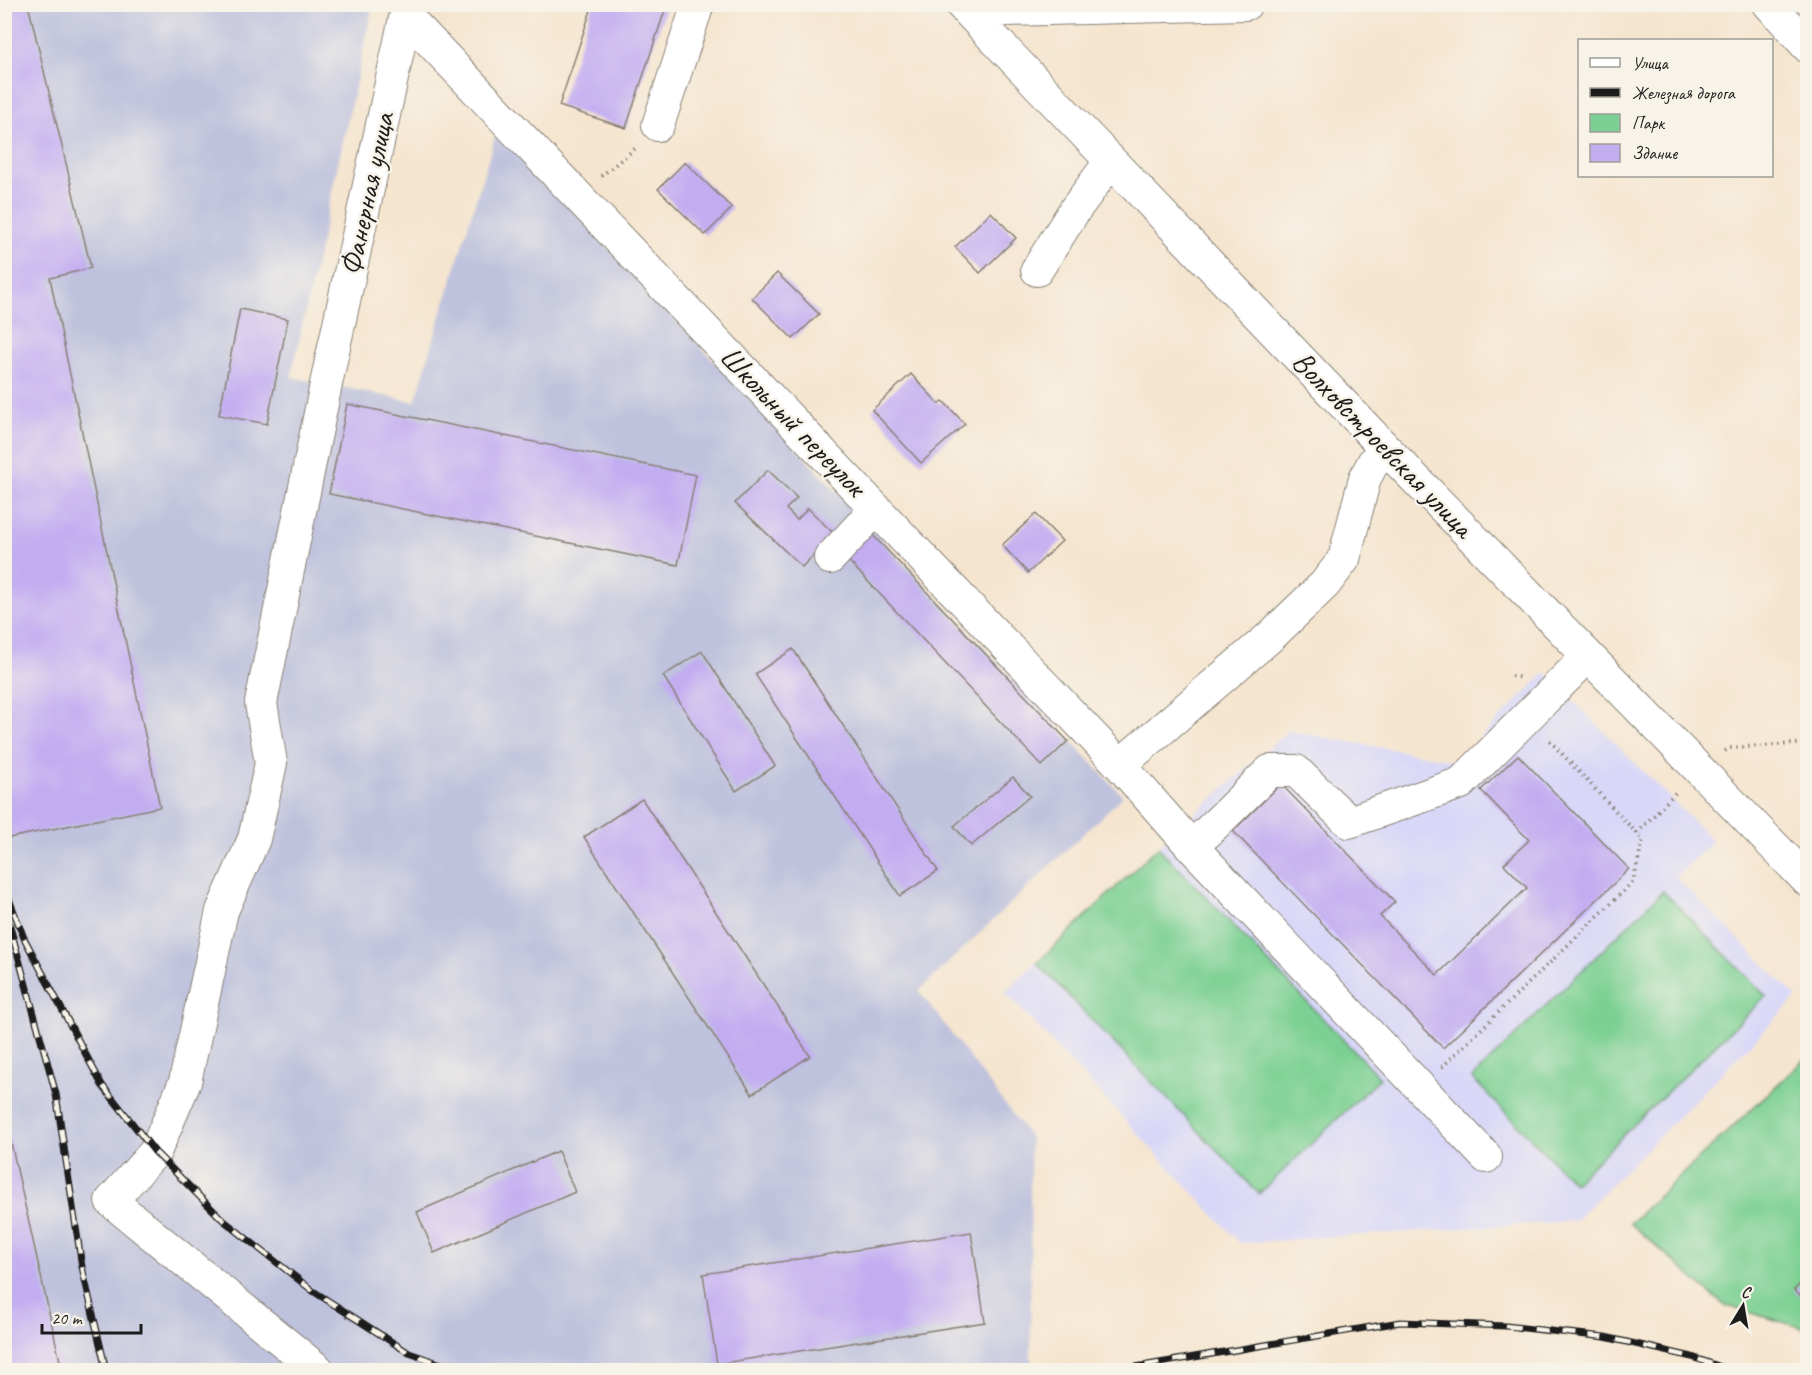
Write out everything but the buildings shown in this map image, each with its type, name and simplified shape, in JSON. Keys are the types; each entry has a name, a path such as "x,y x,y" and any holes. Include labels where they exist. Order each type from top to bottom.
{"street":[{"path":"658,124 698,4"},
{"path":"964,8 1246,4"},
{"path":"1769,4 1808,46"},
{"name":"Волховстроевская улица","path":"964,8 1387,450 1808,881"},
{"name":"Школьный переулок","path":"407,10 577,195 1120,765 1185,838 1486,1157"},
{"name":"Фанерная улица","path":"318,1371 111,1201 155,1152 185,1082 222,911 254,839 270,763 261,704 326,384 407,10"},
{"path":"1037,270 1074,211 1110,162"},
{"path":"1120,765 1271,636 1325,584 1344,559 1365,478 1374,461 1387,450"},
{"path":"830,558 876,509"},
{"path":"1185,838 1270,771 1296,771 1349,822 1461,783 1588,656"}],"path":[{"path":"577,195 645,140 658,124"},
{"path":"1420,1089 1633,882 1643,840 1544,736"},
{"path":"1637,833 1712,756 1730,748 1808,743"}],"shaded area":[{"path":"5,5 373,5 291,377 415,402 497,130 1123,796 919,991 1030,1137 1031,1370 5,1370"},
{"path":"1545,673 1713,841 1676,877 1797,997 1575,1221 1240,1243 1005,992 1158,847 1288,731 1457,761"}],"green space":[{"path":"1158,847 1380,1078 1259,1194 1037,963"},
{"path":"1663,891 1766,996 1574,1183 1472,1078"},
{"path":"1807,1057 1807,1329 1724,1305 1630,1223"}],"railway":[{"path":"4,886 24,938 102,1085 155,1152 223,1220 313,1291 409,1353 459,1370"},
{"path":"6,912 56,1094 82,1267 106,1370"},
{"path":"1118,1370 1400,1322 1506,1326 1605,1337 1692,1357 1730,1370"}]}
